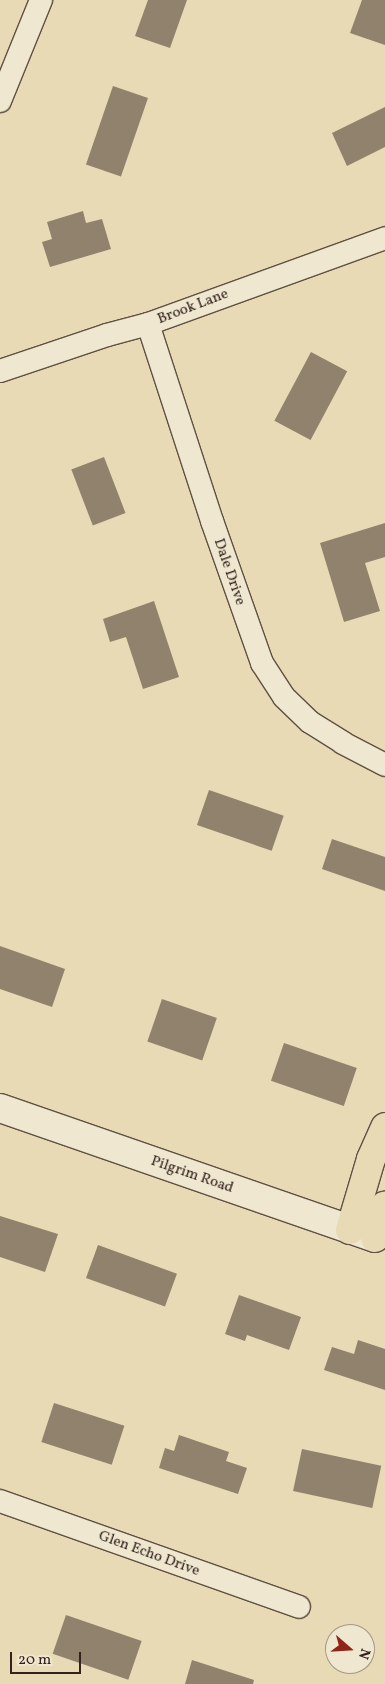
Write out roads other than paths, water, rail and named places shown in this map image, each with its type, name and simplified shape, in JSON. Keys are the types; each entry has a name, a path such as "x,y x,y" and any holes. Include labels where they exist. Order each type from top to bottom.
{"main road":[{"name":"Pilgrim Road","path":"0,1108 370,1237"},
{"path":"370,1237 371,1159 385,1127"},
{"path":"370,1237 385,1206"}],"street":[{"path":"0,101 41,0"},
{"name":"Brook Lane","path":"0,371 107,335 148,324 385,238"},
{"name":"Dale Drive","path":"148,324 232,582 262,663 284,697 310,722 343,743 385,765"},
{"name":"Glen Echo Drive","path":"0,1501 299,1607"}]}
